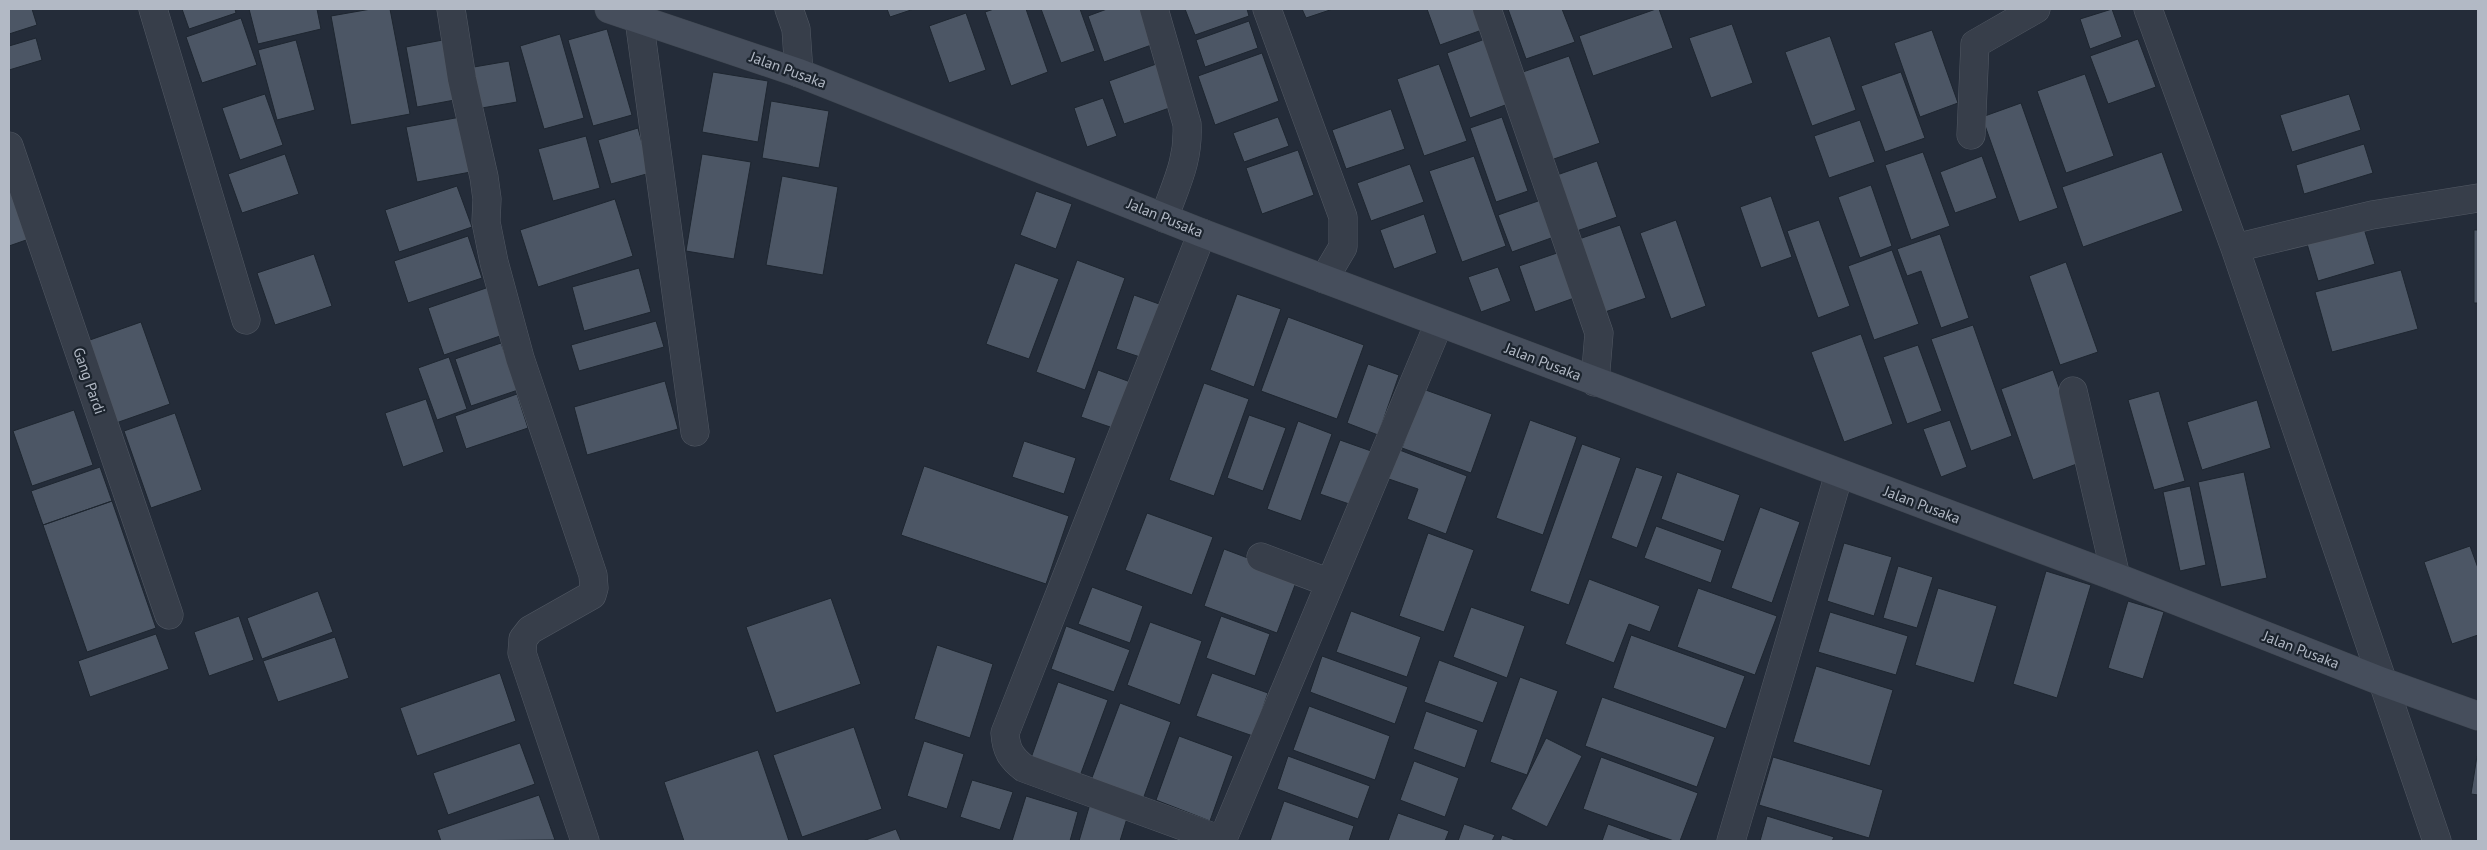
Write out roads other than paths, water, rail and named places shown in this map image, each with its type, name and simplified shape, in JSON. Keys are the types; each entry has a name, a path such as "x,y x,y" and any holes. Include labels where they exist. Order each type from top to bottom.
{"street":[{"path":"153,9 246,320"},
{"path":"451,9 462,79 484,177 487,199 486,222 494,262 520,358 593,575 594,588 592,595 530,630 523,640 522,653 585,841"},
{"name":"Jalan Pusaka","path":"609,9 799,73 1324,280 2116,577 2383,682 2478,716"},
{"path":"789,9 796,29 799,73"},
{"path":"1154,9 1187,124 1188,142 1186,156 1164,218"},
{"path":"1267,9 1343,217 1343,247 1324,280"},
{"path":"1487,9 1599,333 1595,382"},
{"path":"1971,135 1976,44 2036,9"},
{"path":"2148,9 2235,248 2438,841"},
{"path":"639,19 695,432"},
{"name":"Gang Pardi","path":"9,146 169,615"},
{"path":"2235,248 2372,215 2478,198"},
{"path":"1202,233 1004,733 1006,748 1013,760 1024,768 1223,841 1439,323"},
{"path":"2073,391 2116,577"},
{"path":"1732,841 1839,474"},
{"path":"1261,557 1330,583"}]}
